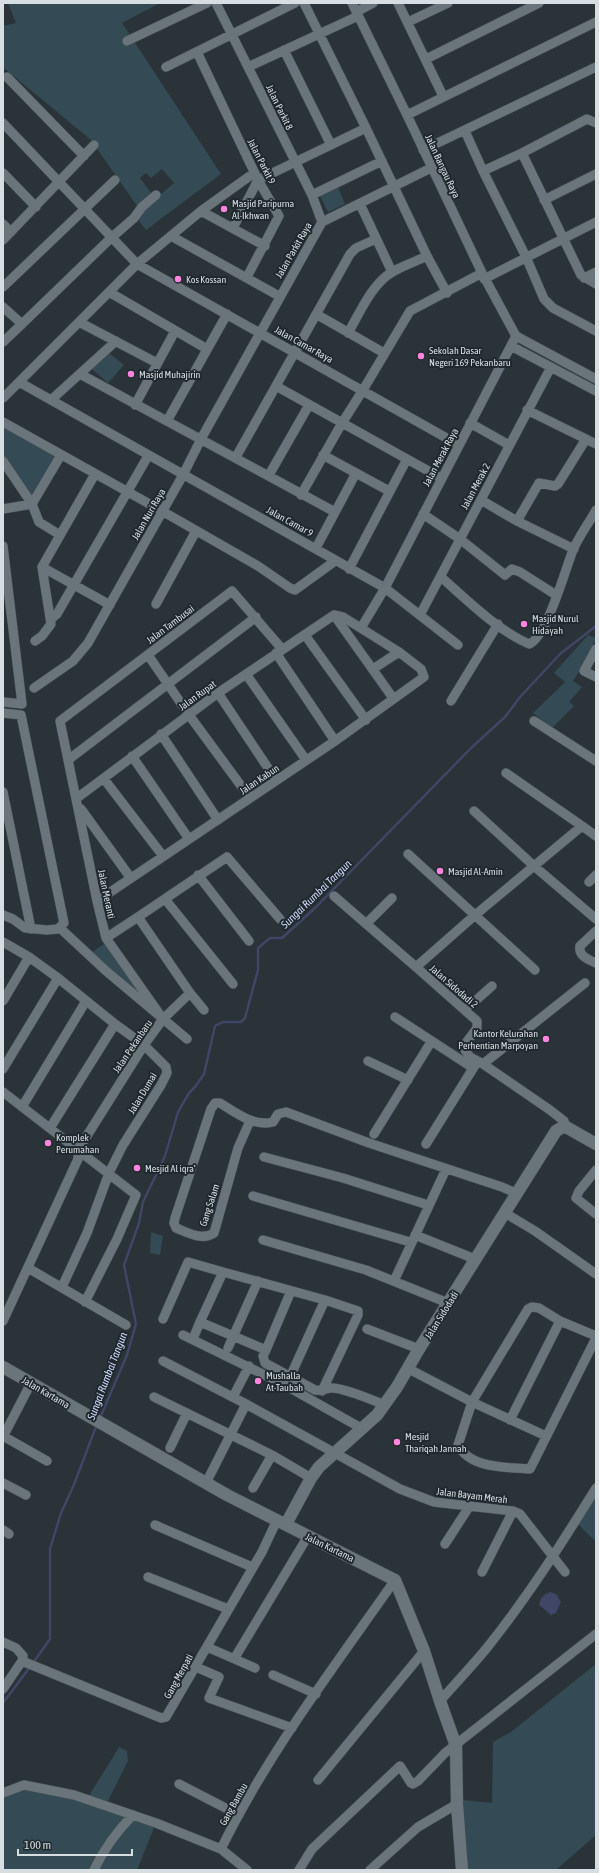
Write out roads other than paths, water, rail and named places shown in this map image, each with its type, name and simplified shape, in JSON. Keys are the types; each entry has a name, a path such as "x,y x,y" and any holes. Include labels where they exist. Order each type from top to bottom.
{"main road":[{"path":"566,1127 596,1144"},
{"name":"Jalan Sidodadi","path":"282,1522 311,1478 335,1452 377,1415 385,1405 556,1131 566,1127"},
{"name":"Jalan Kartama","path":"3,1367 86,1416 206,1483 395,1580"},
{"path":"395,1580 424,1651 456,1746 457,1804 462,1870"}],"street":[{"path":"127,41 207,3"},
{"name":"Jalan Parkit 8","path":"216,3 233,34 312,195 322,222"},
{"path":"166,67 295,3"},
{"path":"304,3 446,292"},
{"name":"Jalan Bangau Raya","path":"352,3 483,276 516,336"},
{"path":"248,67 357,14 373,3"},
{"path":"398,3 443,96"},
{"path":"408,22 448,3"},
{"path":"426,59 539,3"},
{"path":"407,115 596,22"},
{"path":"284,50 331,145"},
{"name":"Jalan Parkit 9","path":"197,52 256,177 279,217 265,246 247,277"},
{"path":"423,150 596,67"},
{"path":"8,77 84,156"},
{"path":"483,171 522,153 587,118 596,123"},
{"name":"Jalan Camar Raya","path":"3,123 59,181 110,238 137,264 294,350 459,444"},
{"path":"3,398 137,264 201,211 256,177 295,163 366,128"},
{"path":"465,131 547,304 595,328"},
{"path":"3,240 94,145"},
{"path":"522,153 563,240 584,278 596,284"},
{"path":"312,195 382,161"},
{"name":"Jalan Parkit Raya","path":"260,332 322,222 431,168"},
{"path":"3,173 36,207"},
{"path":"544,200 596,174"},
{"path":"233,228 256,177"},
{"path":"3,287 83,208 115,180"},
{"path":"3,342 110,238 134,218 142,207 156,195"},
{"path":"360,204 392,272"},
{"path":"201,211 265,246"},
{"path":"301,495 323,455 410,310 446,292 563,240 596,222"},
{"path":"3,224 11,232"},
{"path":"171,236 279,296"},
{"path":"236,457 276,386 294,350 352,250 376,239"},
{"path":"348,333 376,286 392,272 427,256"},
{"path":"584,278 596,272"},
{"path":"109,292 207,349"},
{"path":"3,307 22,324"},
{"path":"167,421 227,314"},
{"path":"316,314 384,353"},
{"path":"79,322 157,363"},
{"path":"135,405 175,331"},
{"name":"Jalan Nuri Raya","path":"34,688 74,661 81,654 183,475 201,439 260,332"},
{"path":"516,336 596,379"},
{"name":"Jalan Merak Raya","path":"361,628 385,588 422,514 516,336"},
{"path":"52,400 116,341"},
{"path":"511,346 596,391"},
{"name":"Jalan Merak 2","path":"420,615 550,367"},
{"path":"80,374 135,405 236,457 301,495 335,512"},
{"name":"Jalan Camar 9","path":"19,382 148,456 316,548 348,569 385,588 458,645"},
{"path":"276,386 441,478"},
{"path":"269,476 309,405"},
{"path":"527,410 596,444"},
{"path":"3,422 258,566 284,585 295,590 335,561"},
{"path":"470,423 509,445"},
{"path":"516,521 538,484 541,483 555,486 558,484 586,439"},
{"path":"3,509 32,504 62,455"},
{"path":"323,455 389,491"},
{"path":"51,619 57,614 75,585 148,456"},
{"path":"348,569 407,460"},
{"path":"3,461 32,504 39,522 60,535"},
{"path":"316,548 356,473"},
{"path":"34,641 48,630 51,624 42,567 94,474"},
{"path":"481,500 516,521 574,549"},
{"path":"441,577 498,624 520,640 529,644 534,642 541,632 574,549 596,510"},
{"path":"422,514 460,539 505,575 512,569 520,572 556,596"},
{"path":"156,604 196,531"},
{"path":"3,546 22,704 3,702"},
{"path":"42,567 110,605"},
{"name":"Jalan Tambusai","path":"60,721 232,591 256,618 279,651 335,741"},
{"path":"334,615 343,617 399,652 373,669"},
{"path":"334,615 393,698"},
{"name":"Jalan Rupat","path":"78,802 132,756 161,734 279,651 334,615"},
{"path":"68,760 256,618"},
{"path":"451,701 498,624"},
{"path":"305,635 366,720"},
{"path":"596,649 584,671 596,677"},
{"name":"Jalan Kabun","path":"97,901 130,877 218,820 366,720 393,698 424,677 421,669 399,652"},
{"path":"148,654 189,715 250,798"},
{"path":"246,674 306,760"},
{"path":"218,693 276,780"},
{"path":"3,713 21,715 64,916 64,923 60,928 47,930 31,929 25,928 13,919 3,916"},
{"name":"Jalan Meranti","path":"60,721 106,938 163,1019"},
{"path":"534,721 596,761"},
{"path":"161,734 218,820"},
{"path":"132,756 189,839"},
{"path":"506,773 596,836"},
{"path":"104,779 163,856"},
{"path":"3,792 31,929"},
{"path":"78,802 130,877"},
{"path":"474,811 534,866 596,919"},
{"name":"Jalan Sidodadi 2","path":"566,1127 564,1121 550,1110 478,1065 470,1057 463,1047 478,1025 477,1021 416,967 474,916 582,826"},
{"path":"408,854 474,916 535,970"},
{"path":"106,938 227,857 280,919"},
{"path":"198,875 249,941"},
{"path":"589,882 596,875"},
{"path":"334,896 416,967"},
{"path":"366,924 392,898"},
{"path":"165,899 233,984"},
{"path":"138,917 190,993 204,1010"},
{"name":"Jalan Pekanbaru","path":"3,1320 78,1159 78,1150 144,1045 163,1019 105,970 60,928"},
{"path":"596,930 580,946 579,950 581,954 596,963"},
{"name":"Jalan Dumai","path":"3,942 29,957 58,978 115,1024 144,1045 166,1067 167,1073 123,1145 108,1173 87,1233 62,1287"},
{"path":"3,1001 29,957"},
{"path":"3,1069 58,978"},
{"path":"426,1144 478,1065 585,983"},
{"path":"465,1010 492,986"},
{"path":"188,1038 163,1019 190,993"},
{"path":"22,1107 86,1001"},
{"path":"395,1017 431,1042 478,1065"},
{"path":"50,1128 115,1024"},
{"path":"374,1134 431,1042"},
{"path":"368,1061 408,1080"},
{"path":"3,1092 136,1195 117,1239 85,1302"},
{"name":"Gang Salam","path":"250,1121 238,1148 214,1233 203,1238 176,1228 174,1223 175,1218 211,1109 215,1103 220,1103 250,1121 268,1123 273,1122 278,1114 286,1112 446,1169"},
{"path":"264,1157 343,1178 428,1205"},
{"path":"394,1280 446,1169 502,1187 518,1194"},
{"path":"596,1170 579,1191 576,1198 596,1214"},
{"path":"253,1196 413,1239 475,1259"},
{"path":"505,1213 535,1231 596,1274"},
{"path":"263,1240 394,1280 448,1303"},
{"path":"163,1319 188,1262 354,1308 358,1311 358,1315 322,1391"},
{"path":"28,1268 126,1325"},
{"path":"195,1334 223,1272"},
{"path":"228,1348 258,1281"},
{"path":"291,1291 263,1356 265,1363 315,1390 322,1391 330,1388 338,1389 385,1405"},
{"path":"290,1377 325,1300"},
{"path":"532,1307 539,1308 560,1320 596,1337 530,1469 478,1462 462,1452 458,1445 472,1402 528,1309 532,1307"},
{"path":"510,1420 560,1320"},
{"path":"200,1322 266,1350"},
{"path":"367,1329 419,1349"},
{"path":"183,1335 249,1366 361,1428"},
{"name":"Jalan Bayam Merah","path":"163,1360 335,1452 400,1489 434,1502 513,1511 522,1516 565,1572"},
{"path":"233,1397 249,1366"},
{"path":"408,1369 472,1402 546,1436"},
{"path":"31,1383 3,1436 48,1461"},
{"path":"154,1397 272,1455 311,1478"},
{"path":"206,1483 246,1404"},
{"path":"170,1448 187,1413"},
{"path":"253,1488 272,1455"},
{"path":"3,1483 26,1495"},
{"path":"440,1701 486,1649 553,1557 596,1488"},
{"path":"445,1544 470,1507"},
{"path":"482,1572 513,1511"},
{"name":"Gang Merpati","path":"28,1663 161,1718 166,1717 252,1567 282,1522"},
{"path":"155,1525 252,1567"},
{"path":"237,1654 308,1536"},
{"path":"148,1577 228,1609"},
{"name":"Gang Bambu","path":"221,1849 260,1777 292,1728 395,1580"},
{"path":"299,1870 312,1849 400,1766 412,1784 418,1781 445,1753 456,1746 515,1697 596,1634"},
{"path":"3,1642 20,1652 28,1663 3,1689"},
{"path":"206,1647 255,1668"},
{"path":"318,1780 424,1651"},
{"path":"196,1667 219,1677 209,1698 292,1728"},
{"path":"273,1675 316,1694"},
{"path":"179,1784 239,1815"},
{"path":"3,1793 24,1785 51,1789 74,1795 210,1843 221,1849 247,1870"},
{"path":"370,1870 418,1827 457,1804"},
{"path":"94,1870 102,1854 119,1829 134,1815"}],"water":[{"path":"550,1592 556,1594 561,1602 556,1613 551,1615 539,1605 542,1597"}],"waterway":[{"name":"Sungai Rumbai Tangun","path":"100,1418 127,1355 136,1324 124,1265 139,1223 143,1202 165,1156 178,1112 189,1093 204,1074 215,1026 223,1022 241,1022 245,1018 258,970 258,948 270,938 282,938 315,908 471,748 505,717 520,697 560,654 596,626"},
{"name":"Sungai Rumbai Tangun","path":"33,1663 50,1639 50,1549 61,1513 73,1487 97,1424"},
{"name":"Sungai Rumbai Tangun","path":"3,1703 30,1667"}],"place":[{"name":"Masjid Paripurna Al-Ikhwan","path":"224,209"},
{"name":"Kos Kossan","path":"178,279"},
{"name":"Sekolah Dasar Negeri 169 Pekanbaru","path":"421,356"},
{"name":"Masjid Muhajirin","path":"131,374"},
{"name":"Masjid Nurul Hidayah","path":"524,624"},
{"name":"Masjid Al-Amin","path":"440,871"},
{"name":"Kantor Kelurahan Perhentian Marpoyan","path":"546,1039"},
{"name":"Komplek Perumahan","path":"48,1143"},
{"name":"Mesjid Al iqra'","path":"137,1168"},
{"name":"Mushalla At-Taubah","path":"258,1381"},
{"name":"Mesjid Thariqah Jannah","path":"397,1442"}]}
